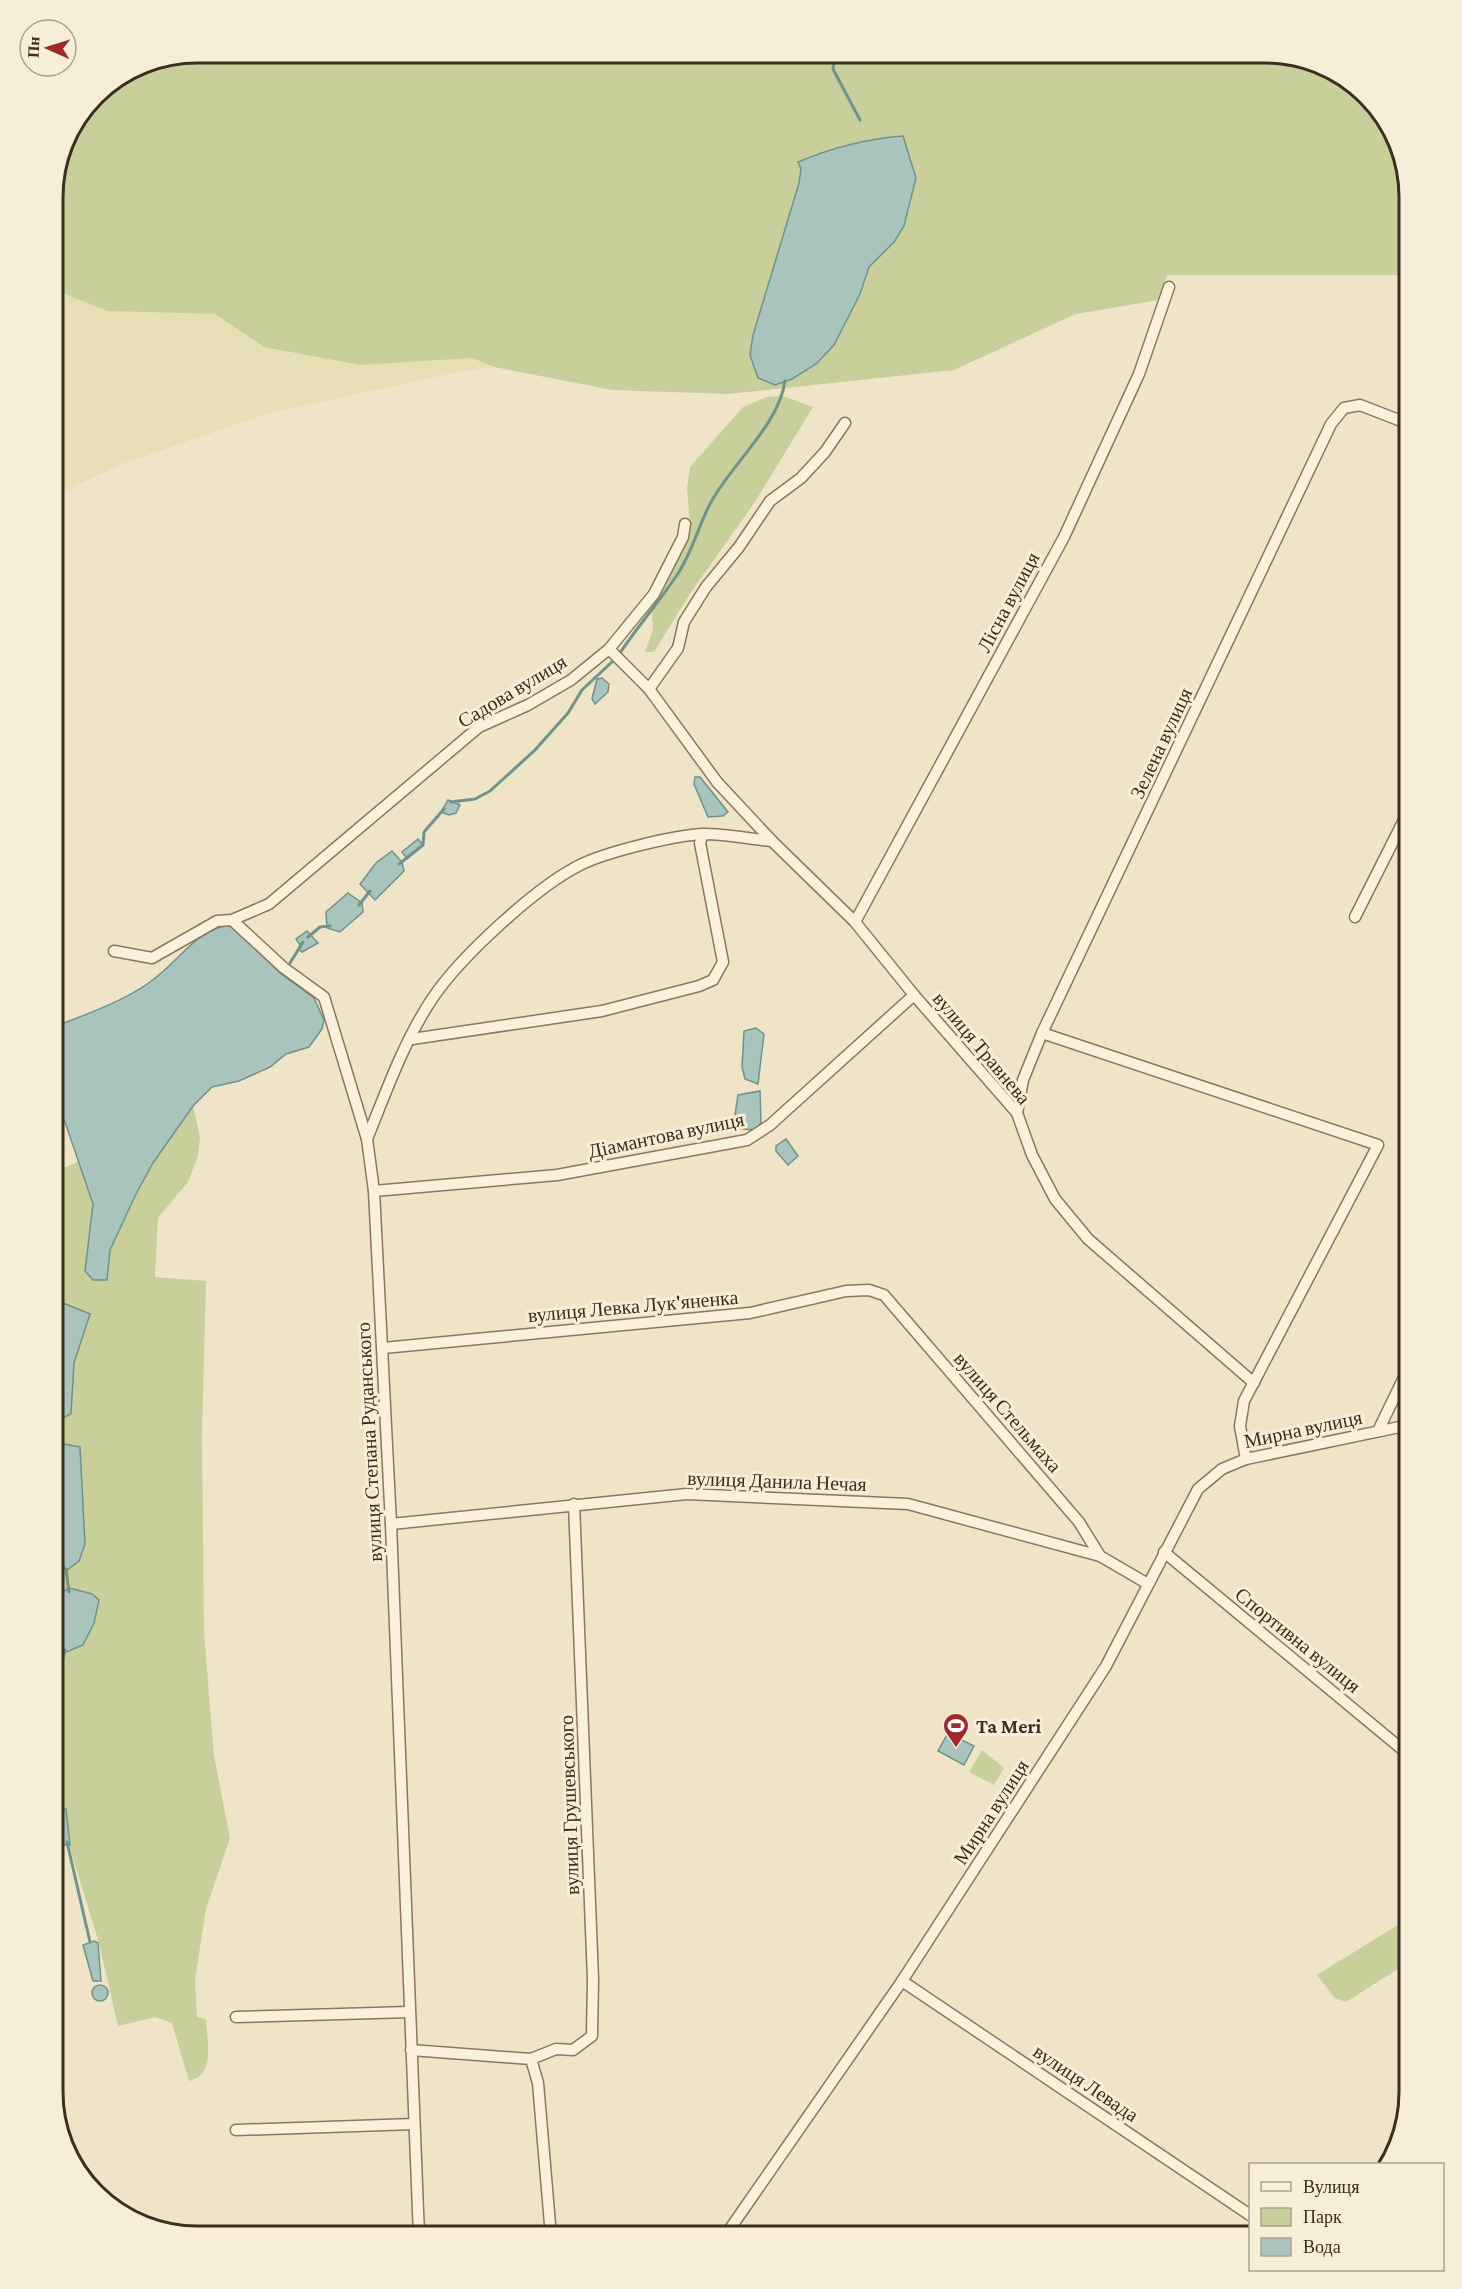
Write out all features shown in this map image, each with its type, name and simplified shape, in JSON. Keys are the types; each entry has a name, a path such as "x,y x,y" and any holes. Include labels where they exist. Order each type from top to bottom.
{"street":[{"name":"Лісна вулиця","path":"855,922 1064,537 1139,374 1169,287"},
{"name":"Зелена вулиця","path":"1017,1113 1023,1080 1042,1033 1331,424 1344,408 1360,405 1399,420"},
{"path":"650,689 678,648 684,622 706,587 739,547 770,501 801,478 825,452 845,423"},
{"name":"Садова вулиця","path":"114,951 152,958 217,921 232,920 269,904 479,727 528,705 571,680 609,649 654,594 683,537 685,524"},
{"name":"вулиця Травнева","path":"609,649 650,689 717,782 772,841 855,922 914,995 1017,1113 1032,1155 1054,1199 1088,1239 1254,1383"},
{"path":"1355,917 1399,831"},
{"path":"367,1139 433,998 481,943 539,891 591,861 632,848 703,834 772,841"},
{"path":"412,1039 602,1011 699,986 713,980 723,962 700,843 703,834"},
{"name":"вулиця Степана Руданського","path":"232,920 284,968 324,997 367,1139 374,1191 391,1524 419,2226"},
{"name":"Діамантова вулиця","path":"374,1191 557,1175 747,1140 770,1125 914,995"},
{"path":"1042,1033 1377,1145 1254,1383 1241,1413 1240,1425 1246,1459"},
{"name":"вулиця Левка Лук'яненка","path":"382,1348 750,1313 846,1291 869,1290 884,1295"},
{"name":"вулиця Стельмаха","path":"884,1295 1079,1522 1100,1556"},
{"path":"1378,1431 1399,1389"},
{"name":"Мирна вулиця","path":"732,2226 902,1981 1106,1666 1198,1489 1222,1469 1246,1459 1399,1427"},
{"name":"вулиця Данила Нечая","path":"391,1524 687,1494 908,1504 1100,1556 1148,1584"},
{"name":"вулиця Грушевського","path":"411,2050 531,2059 540,2053 556,2049 573,2050 592,2036 593,1979 574,1504"},
{"name":"Спортивна вулиця","path":"1164,1552 1399,1746"},
{"name":"вулиця Левада","path":"902,1981 1249,2215"},
{"path":"236,2016 409,2012"},
{"path":"531,2059 538,2083 550,2226"},
{"path":"236,2130 414,2124"}],"shaded area":[{"path":"63,293 107,311 215,314 264,347 360,365 472,358 494,367 458,372 266,414 125,463 63,491"}],"green space":[{"path":"188,63 1274,63 1308,70 1324,77 1340,86 1366,109 1376,122 1392,154 1399,188 1399,275 1167,275 1159,300 1076,314 954,370 728,394 612,390 494,367 472,358 360,365 264,347 215,314 107,311 63,293 63,188 73,145 91,115 115,91 154,70","holes":["903,136 894,242 869,267 860,294 834,345 816,364 792,379 753,335 799,183 801,169 798,161 849,144"]},
{"path":"783,396 813,407 755,502 689,595 654,652 645,652 653,630 652,607 673,562 691,532 687,489 690,467 743,407 767,397"},
{"path":"193,1106 200,1137 198,1156 188,1182 158,1218 155,1277 206,1281 202,1434 204,1632 214,1756 230,1838 206,1909 195,1980 197,2017 206,2019 207,2065 198,2078 189,2081 172,2023 155,2017 118,2026 99,1943 63,1826 63,1618 69,1588 63,1591 63,1555 85,1544 80,1447 63,1444 63,1418 71,1414 74,1363 90,1314 63,1303 63,1172 64,1168 79,1161 93,1204 85,1271 107,1280 110,1250 153,1163"},
{"path":"982,1750 1004,1768 994,1785 969,1772"},
{"path":"1399,1924 1399,1968 1346,2002 1335,1998 1317,1975"}],"water":[{"path":"903,136 916,178 904,226 894,242 869,267 860,294 834,345 816,364 792,379 775,385 758,378 750,355 753,335 799,183 801,169 798,162 849,144"},
{"path":"602,678 609,684 608,692 595,704 592,699 597,679"},
{"path":"695,777 700,777 728,812 723,816 708,817 694,784"},
{"path":"448,800 460,805 456,813 449,815 441,812"},
{"path":"418,839 423,845 407,859 402,852"},
{"path":"392,851 402,862 404,871 375,900 360,884 376,863"},
{"path":"348,893 362,903 363,912 340,932 327,928 326,912"},
{"path":"228,925 241,934 280,973 314,998 324,1020 322,1029 309,1047 286,1054 270,1067 239,1081 212,1087 193,1106 153,1163 136,1194 110,1250 107,1280 93,1280 85,1271 93,1204 63,1120 63,1023 103,1008 140,989 160,974 195,941"},
{"path":"307,931 318,943 302,952 298,949 300,945 296,939"},
{"path":"756,1028 764,1034 758,1084 745,1079 742,1067 744,1031"},
{"path":"760,1091 761,1123 755,1130 733,1128 738,1095"},
{"path":"786,1139 798,1156 788,1165 776,1151 776,1146"},
{"path":"63,1303 90,1314 74,1363 71,1414 63,1418"},
{"path":"63,1444 80,1447 85,1544 79,1561 66,1571 63,1563"},
{"path":"69,1588 92,1594 99,1600 94,1623 83,1645 63,1653 63,1591"},
{"name":"Ta Meri","path":"948,1733 974,1746 964,1765 938,1751"},
{"path":"66,1809 70,1845 63,1845 63,1810"},
{"path":"94,1941 98,1943 101,1981 93,1981 83,1945"},
{"path":"100,1985 108,1993 100,2001 92,1993"}],"waterway":[{"path":"834,63 833,69 860,120"},
{"path":"620,653 682,567 710,504 774,413 785,381"},
{"path":"451,802 475,799 490,791 535,750 568,713 582,690 613,661"},
{"path":"399,864 423,845 424,832 444,809"},
{"path":"359,905 370,891"},
{"path":"308,937 320,927 330,926"},
{"path":"290,963 303,942"},
{"path":"66,1569 69,1592"},
{"path":"63,1658 65,1650"},
{"path":"67,1842 90,1942"}],"place":[{"name":"Ta Meri","path":"956,1749"}]}
